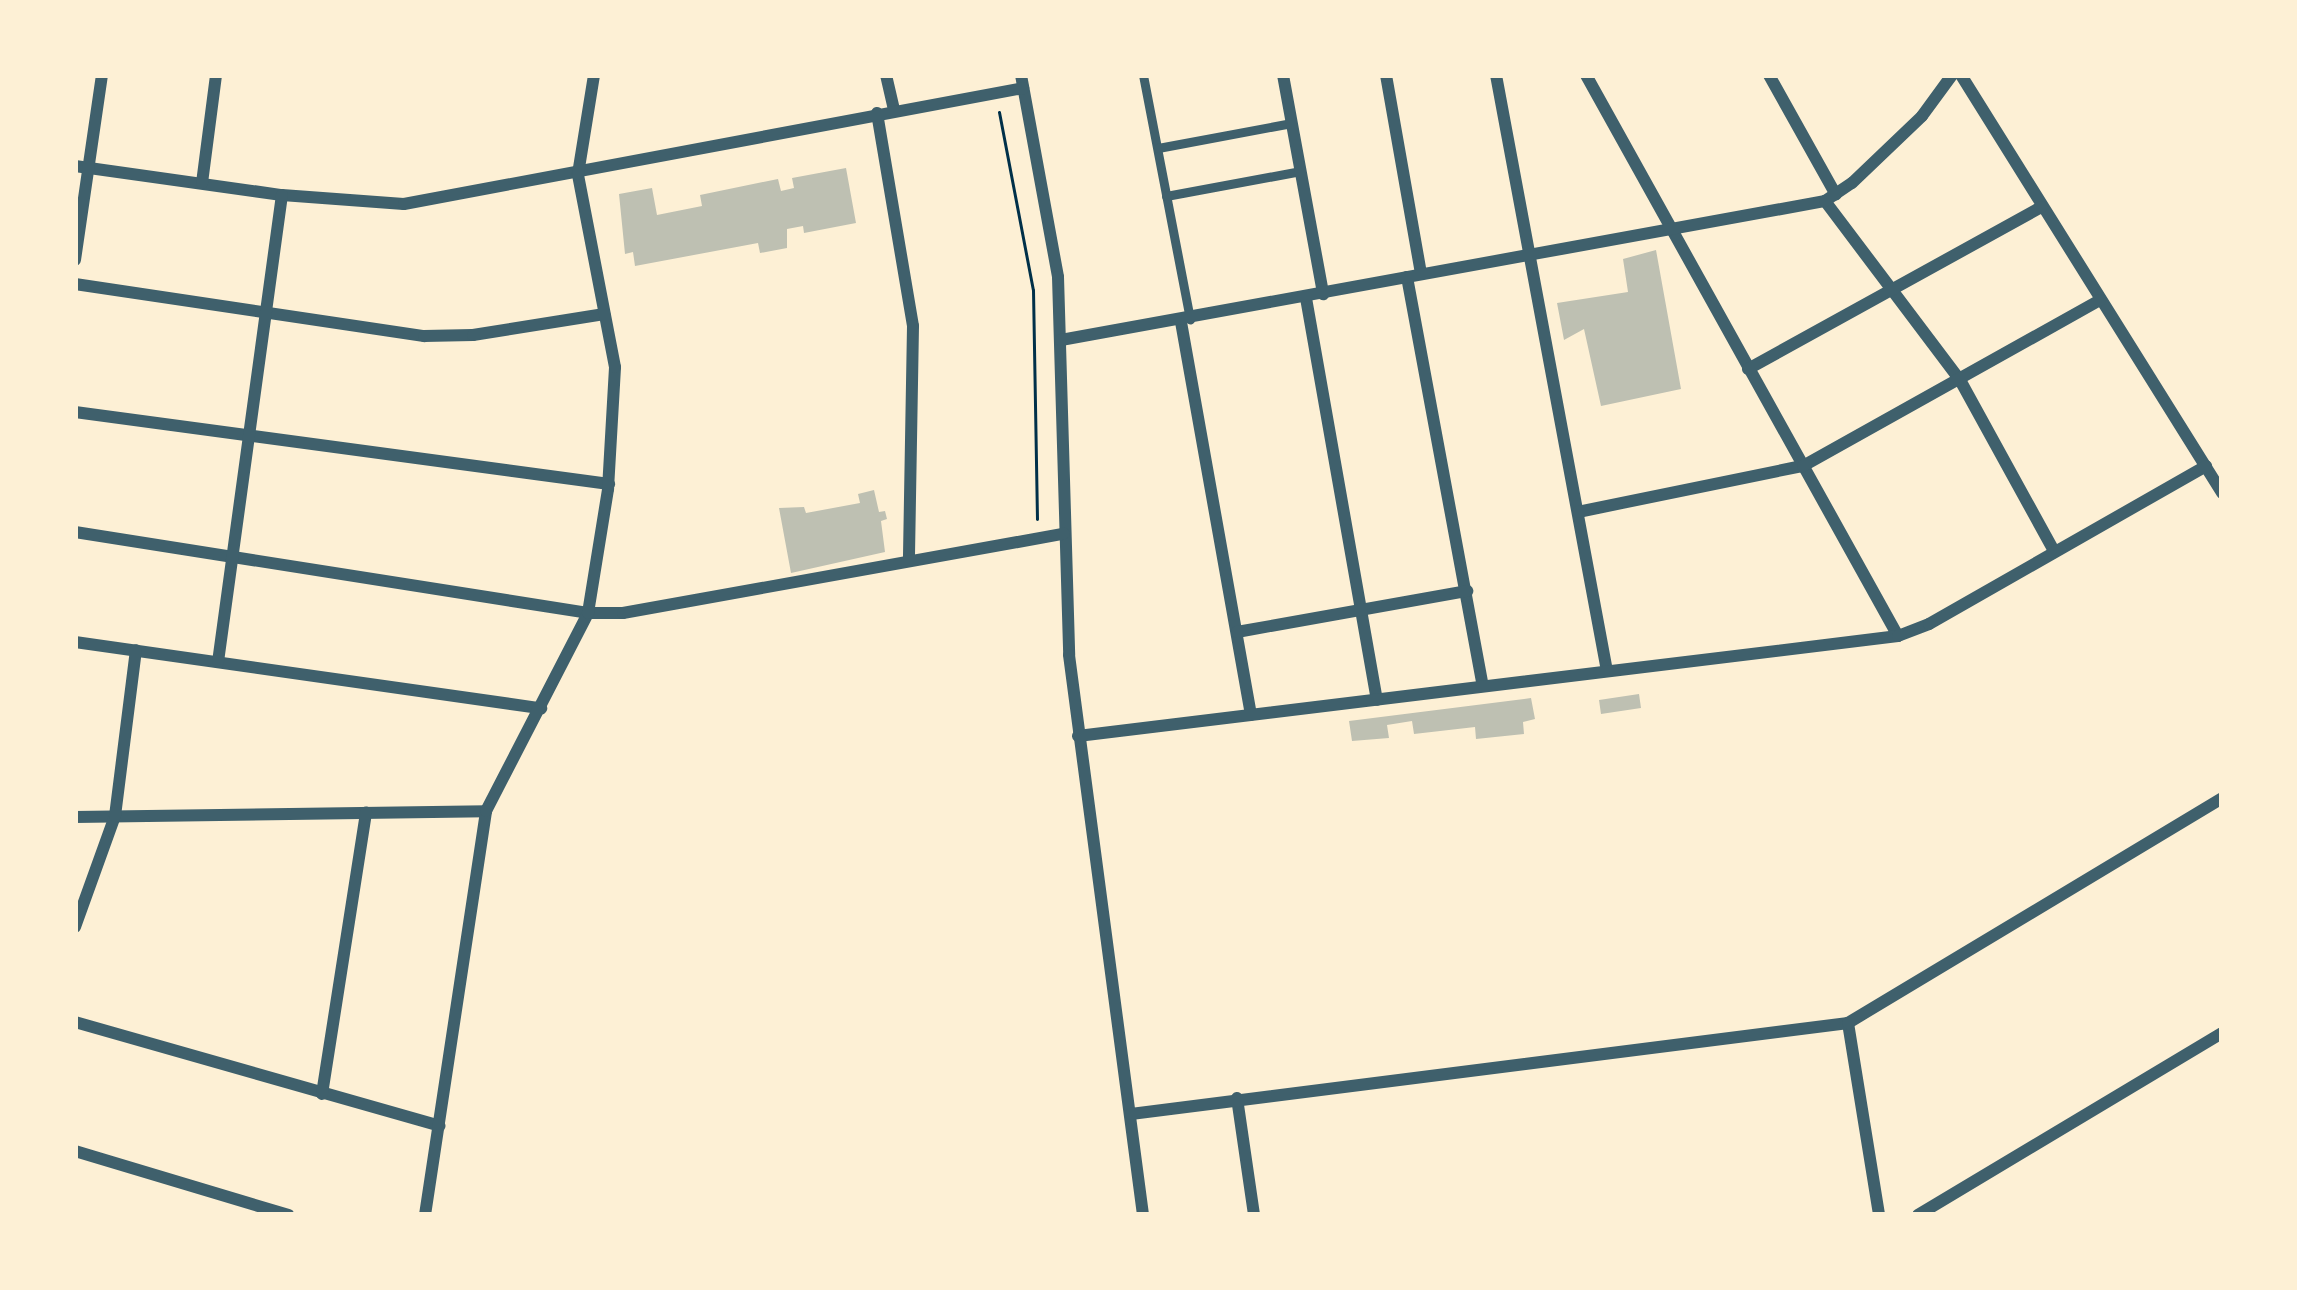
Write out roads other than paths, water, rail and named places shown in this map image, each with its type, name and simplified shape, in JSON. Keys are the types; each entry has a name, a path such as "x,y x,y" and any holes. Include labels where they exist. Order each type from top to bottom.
{"street":[{"path":"75,260 82,167 102,75"},
{"path":"202,183 216,75"},
{"path":"425,1215 487,811 588,613 609,484 615,368 578,174 594,75"},
{"path":"886,75 894,109"},
{"path":"1143,75 1251,715"},
{"path":"1283,75 1323,295"},
{"path":"1386,75 1414,275 1483,686"},
{"path":"1496,75 1607,671"},
{"path":"1586,75 1898,636"},
{"path":"1769,75 1831,198 1891,292 1960,380 2054,551"},
{"path":"1061,340 1186,321 1831,198 1922,116 1952,75"},
{"path":"1961,75 2222,493"},
{"path":"82,167 281,195 404,204 996,92 1022,81 1053,244 1061,340 1064,534 1078,736 1142,1215"},
{"path":"877,113 913,326 909,561"},
{"path":"1158,148 1292,123"},
{"path":"1166,196 1300,171"},
{"path":"218,662 281,195"},
{"path":"1748,369 2041,207"},
{"path":"75,284 424,336 473,335 604,314"},
{"path":"1306,298 1377,700"},
{"path":"1578,512 1803,466 2100,300"},
{"path":"75,412 609,484"},
{"path":"1078,736 1898,636 1929,624 2206,466"},
{"path":"75,532 588,613 633,612 1064,534"},
{"path":"1237,632 1467,591"},
{"path":"75,642 541,708"},
{"path":"75,927 115,816 136,650"},
{"path":"1130,1114 1848,1023 2222,799"},
{"path":"75,817 487,811"},
{"path":"322,1094 366,812"},
{"path":"75,1022 439,1126"},
{"path":"1848,1023 1879,1215"},
{"path":"1918,1215 2222,1033"},
{"path":"1238,1098 1254,1215"},
{"path":"75,1151 290,1215"}]}
